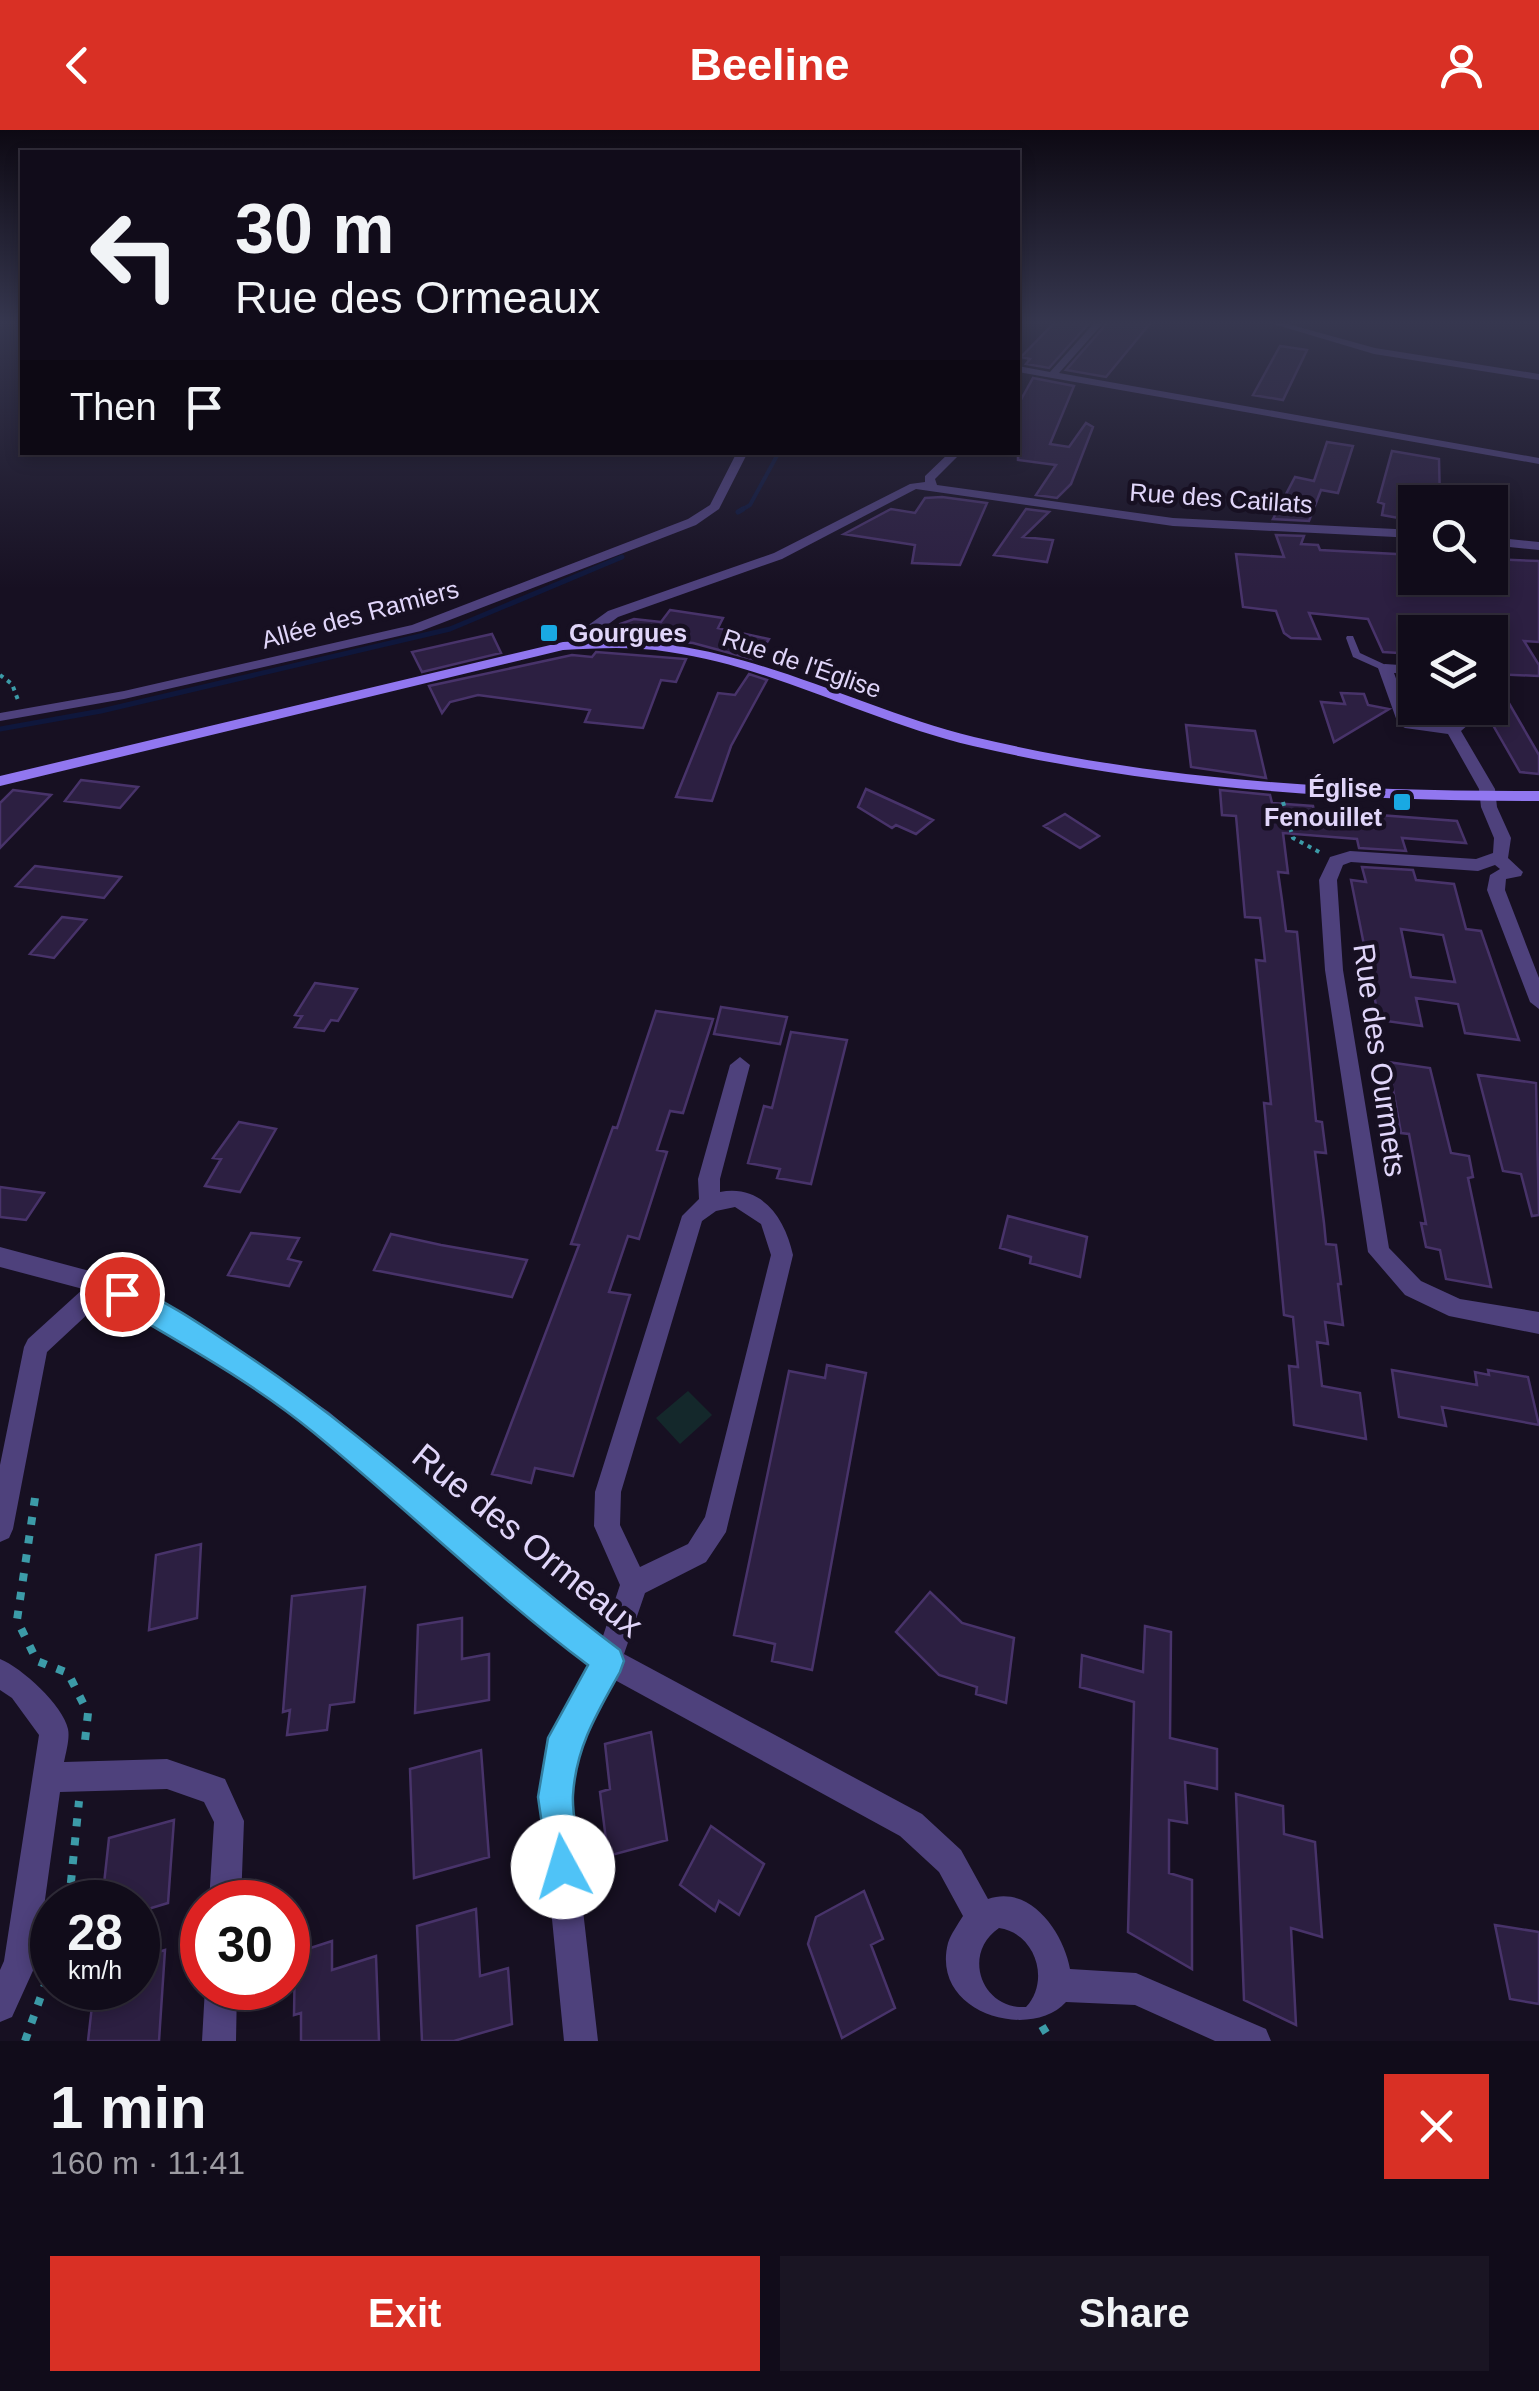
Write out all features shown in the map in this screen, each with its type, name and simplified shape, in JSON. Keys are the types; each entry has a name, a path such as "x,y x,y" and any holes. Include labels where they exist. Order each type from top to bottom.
{"main road":[{"name":"Rue de l'Église","path":"0,781 587,643 645,643 726,658 886,717 976,742 1093,763 1279,784 1486,797 1539,796"}],"street":[{"path":"1247,410 1539,461"},
{"name":"Allée des Ramiers","path":"0,717 124,695 446,619 692,522 715,507 741,455"},
{"path":"587,643 588,632 613,614 763,562 925,483 953,455"},
{"name":"Rue des Catilats","path":"925,483 1173,522 1398,533"},
{"path":"1508,543 1539,546"},
{"path":"1398,669 1385,668 1405,724 1453,730 1460,725"},
{"path":"1453,730 1487,789 1484,803 1503,836 1498,859"},
{"path":"1336,861 1350,856 1478,865 1498,859"},
{"path":"1498,859 1515,872 1498,875 1496,890 1539,1002"},
{"name":"Rue des Ourmets","path":"1336,861 1328,880 1334,970 1378,1252 1414,1288 1457,1308 1539,1323"},
{"path":"710,1203 709,1179 740,1065"},
{"path":"582,2041 555,1797 565,1738 608,1661 634,1584 606,1526 608,1492 693,1216 710,1203 735,1198 758,1205 777,1225 782,1255 717,1522 697,1553 634,1584"},
{"name":"Rue des Ormeaux","path":"0,1257 91,1280 210,1346 320,1420 544,1612 608,1661 911,1825 950,1861 981,1918"},
{"path":"0,1530 36,1347 91,1280"},
{"path":"0,1673 22,1688 54,1731 20,1964 0,2005"},
{"path":"47,1777 82,1773 167,1774 214,1790 229,1821 226,1880"},
{"path":"1010,1912 1038,1930 1054,1966 1054,1985 1038,2020 1000,2034 974,2005 965,1986 963,1946 981,1918 1010,1912"},
{"path":"1054,1985 1136,1989 1254,2041"},
{"path":"219,2041 221,2010"}],"lane":[{"path":"1350,638 1356,655 1385,668"}],"path":[{"path":"0,675 12,684 18,698 18,715"},
{"path":"1279,784 1294,838 1336,861"},
{"path":"36,1493 17,1620 37,1660 68,1673 88,1713 72,1880"},
{"path":"26,2041 37,2010"}],"green space":[{"path":"688,1391 712,1415 680,1444 656,1418"}],"building":[{"path":"1020,410 1064,410 1050,444 1069,447 1086,423 1093,427 1071,484 1057,498 1036,495 1056,465 1018,460"},
{"path":"1327,442 1353,446 1338,493 1321,490 1309,521 1273,519 1295,477 1314,481"},
{"path":"1392,451 1439,459 1440,485 1398,485 1398,518 1382,515 1384,504 1378,502"},
{"path":"925,498 987,503 960,565 912,563 915,545 844,534 891,509 915,513"},
{"path":"1026,509 1049,512 1023,537 1053,540 1047,562 994,555"},
{"path":"1276,535 1304,536 1301,544 1318,545 1320,550 1398,554 1398,595 1508,595 1508,560 1539,561 1539,642 1524,641 1539,665 1539,676 1508,675 1508,615 1398,615 1398,653 1383,652 1368,619 1309,613 1320,639 1291,638 1284,633 1276,611 1243,607 1236,554 1284,557"},
{"path":"670,610 723,618 718,628 769,639 756,660 693,643 610,636 620,624 634,619 661,622"},
{"path":"492,634 501,653 422,672 412,652"},
{"path":"596,652 686,659 676,682 661,680 643,728 585,722 590,710 478,695 450,702 442,713 429,686 572,655 592,657"},
{"path":"749,674 767,680 731,746 712,801 676,797 718,693 735,695"},
{"path":"1341,693 1364,694 1368,705 1389,709 1334,742 1321,702 1345,704"},
{"path":"1508,702 1539,755 1539,774 1520,772 1493,725 1508,725"},
{"path":"1186,725 1255,731 1266,778 1191,767"},
{"path":"81,780 138,787 120,808 65,801"},
{"path":"866,789 933,820 916,834 896,825 892,828 858,807"},
{"path":"13,790 51,795 0,848 0,803"},
{"path":"1220,790 1270,795 1272,803 1313,806 1314,810 1457,821 1466,843 1402,838 1406,851 1359,848 1357,839 1283,833 1288,873 1278,872 1286,931 1297,932 1316,1121 1322,1122 1326,1153 1315,1152 1326,1244 1336,1245 1341,1284 1343,1325 1325,1322 1328,1344 1317,1342 1322,1386 1360,1393 1366,1439 1294,1425 1289,1366 1298,1367 1293,1317 1284,1315 1264,1103 1271,1104 1256,960 1265,961 1260,918 1245,917 1236,816 1222,815"},
{"path":"1065,814 1099,836 1080,848 1044,826"},
{"path":"35,866 121,877 104,898 16,886"},
{"path":"1362,867 1413,870 1416,880 1454,884 1466,929 1481,931 1519,1040 1465,1033 1458,1004 1416,998 1422,1026 1379,1020 1351,880 1366,882","holes":["1401,929 1443,935 1455,982 1411,977"]},
{"path":"62,917 86,920 54,958 30,954"},
{"path":"315,983 357,989 338,1021 331,1020 324,1031 295,1027 302,1016 295,1015"},
{"path":"721,1007 787,1017 780,1044 714,1034"},
{"path":"656,1011 713,1019 683,1113 670,1111 657,1150 667,1152 639,1239 628,1236 609,1292 630,1295 573,1476 535,1468 531,1483 492,1474 579,1245 571,1244 613,1127 617,1128"},
{"path":"791,1032 847,1040 811,1184 777,1178 780,1169 748,1163 764,1106 772,1108"},
{"path":"1388,1062 1430,1068 1451,1153 1469,1156 1473,1177 1468,1178 1491,1287 1446,1279 1440,1250 1426,1247 1421,1223 1426,1224 1409,1134 1401,1133"},
{"path":"1478,1075 1536,1083 1539,1215 1532,1216 1521,1174 1503,1171"},
{"path":"239,1122 276,1129 240,1192 205,1186 221,1159 213,1158"},
{"path":"0,1187 44,1193 26,1220 0,1217"},
{"path":"1008,1216 1087,1237 1080,1277 1030,1263 1031,1257 1000,1248"},
{"path":"251,1233 299,1238 288,1259 301,1262 289,1286 228,1275"},
{"path":"391,1234 527,1260 512,1297 374,1270"},
{"path":"827,1365 866,1373 812,1670 772,1661 775,1644 734,1635 789,1371 825,1378"},
{"path":"1392,1370 1477,1385 1475,1372 1489,1375 1488,1370 1528,1377 1539,1425 1442,1407 1446,1426 1399,1417"},
{"path":"201,1544 197,1618 149,1630 156,1555"},
{"path":"365,1587 354,1702 330,1705 327,1730 287,1735 290,1710 283,1712 292,1596"},
{"path":"930,1592 962,1623 1014,1638 1006,1703 976,1694 977,1687 939,1675 896,1632"},
{"path":"462,1618 462,1659 489,1654 489,1700 415,1713 418,1625"},
{"path":"1145,1626 1171,1632 1170,1738 1217,1749 1217,1789 1185,1782 1187,1823 1169,1820 1169,1873 1192,1880 1192,1969 1128,1932 1134,1702 1080,1687 1082,1655 1143,1672"},
{"path":"651,1732 667,1840 608,1856 600,1792 610,1789 605,1744"},
{"path":"481,1750 489,1857 414,1878 410,1769"},
{"path":"1236,1794 1283,1806 1284,1834 1315,1842 1322,1937 1291,1928 1296,2025 1244,2000"},
{"path":"174,1820 168,1903 160,1905 160,1880 104,1880 109,1838"},
{"path":"711,1826 764,1864 739,1915 719,1901 715,1911 680,1885"},
{"path":"864,1891 883,1939 871,1945 895,2008 842,2038 808,1944 816,1917"},
{"path":"476,1909 480,1976 508,1968 512,2024 454,2041 422,2041 417,1926"},
{"path":"1495,1925 1539,1932 1539,2004 1510,1999"},
{"path":"332,1941 332,1970 376,1956 379,2041 301,2041 301,2013 294,2015 294,2010 310,2010 310,1948"},
{"path":"165,1950 159,2041 88,2041 92,2010 160,2010 160,1951"}],"waterway":[{"path":"743,509 738,512 750,505 777,455"},
{"path":"0,729 101,711 450,629 622,557"}],"place":[{"name":"Gourgues","path":"549,633"},
{"name":"Église Fenouillet","path":"1402,802"}],"route":[{"path":"122,1294 210,1346 320,1420 544,1612 608,1661 565,1738 555,1797 563,1867"}]}
